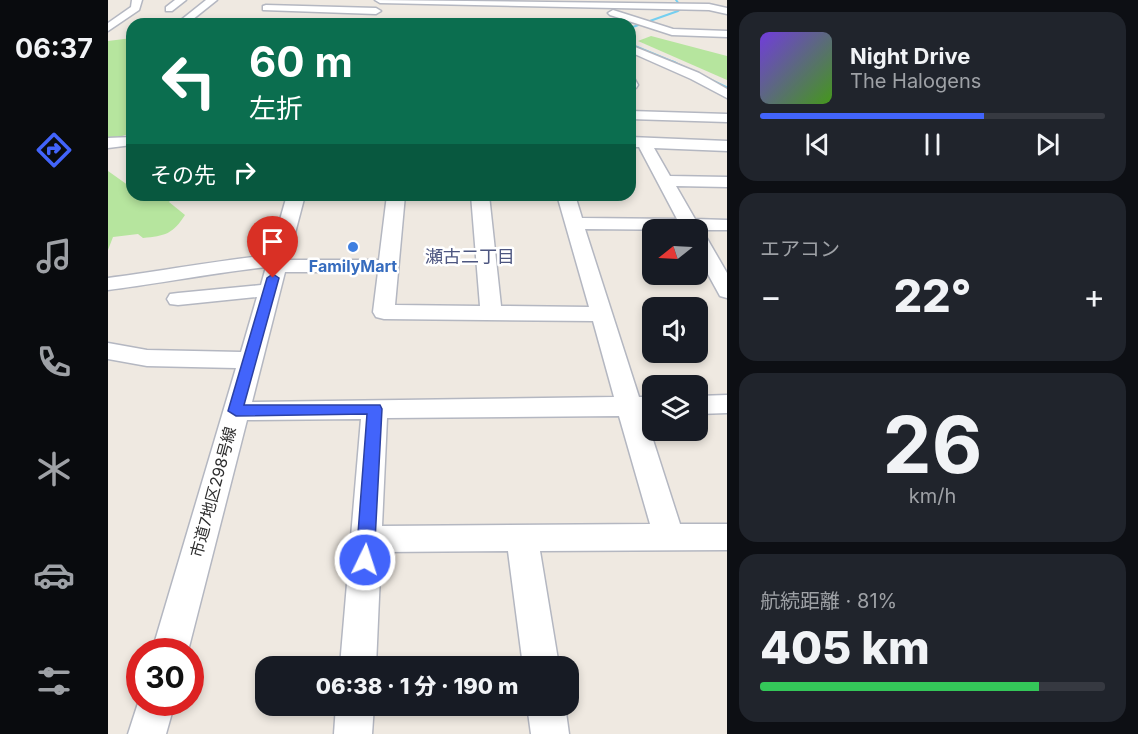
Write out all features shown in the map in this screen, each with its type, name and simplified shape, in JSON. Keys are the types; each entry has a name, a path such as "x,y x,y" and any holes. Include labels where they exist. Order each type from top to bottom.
{"street":[{"path":"108,28 136,8 137,0"},
{"path":"169,9 181,0"},
{"path":"189,18 212,0"},
{"path":"274,0 262,12 376,11"},
{"path":"373,18 381,0 501,2 541,9 579,2 602,5 692,4 727,11"},
{"path":"463,15 464,2"},
{"path":"501,2 502,15"},
{"path":"579,2 583,16"},
{"path":"602,5 610,11 632,18"},
{"path":"636,19 672,32 727,34"},
{"path":"636,51 727,94"},
{"path":"640,65 672,66"},
{"path":"636,115 727,118"},
{"path":"108,143 126,142"},
{"path":"637,143 727,146"},
{"path":"637,143 666,181 687,219"},
{"path":"666,181 727,182"},
{"name":"市道7地区298号線","path":"174,638 294,201"},
{"path":"395,201 384,312 602,314"},
{"path":"481,201 491,313"},
{"path":"568,201 602,314 641,406 669,537"},
{"path":"574,223 642,228"},
{"path":"708,228 727,225"},
{"path":"708,258 727,292"},
{"path":"108,284 165,277 197,269 275,272 389,266"},
{"path":"178,300 275,272"},
{"path":"108,351 147,358 250,360"},
{"path":"708,405 727,404"},
{"path":"236,411 641,406"},
{"path":"359,656 375,409"},
{"path":"522,537 540,656"},
{"path":"367,539 727,537"},
{"path":"147,734 152,716"},
{"path":"353,734 354,716"},
{"path":"548,716 550,734"}],"green space":[{"path":"651,36 727,56 727,80 638,41"},
{"path":"126,39 126,135 108,141 108,41"},
{"path":"108,171 126,184 126,201 170,201 185,215 172,230 163,235 143,238 138,234 113,237 108,250"}],"waterway":[{"path":"636,26 678,11 682,8 676,0"},
{"path":"636,46 676,63"},
{"path":"673,62 727,88"}],"place":[{"name":"FamilyMart","path":"353,247"}],"district":[{"name":"瀬古二丁目","path":"470,257"}],"route":[{"path":"273,278 236,411 375,409 365,560"}]}
